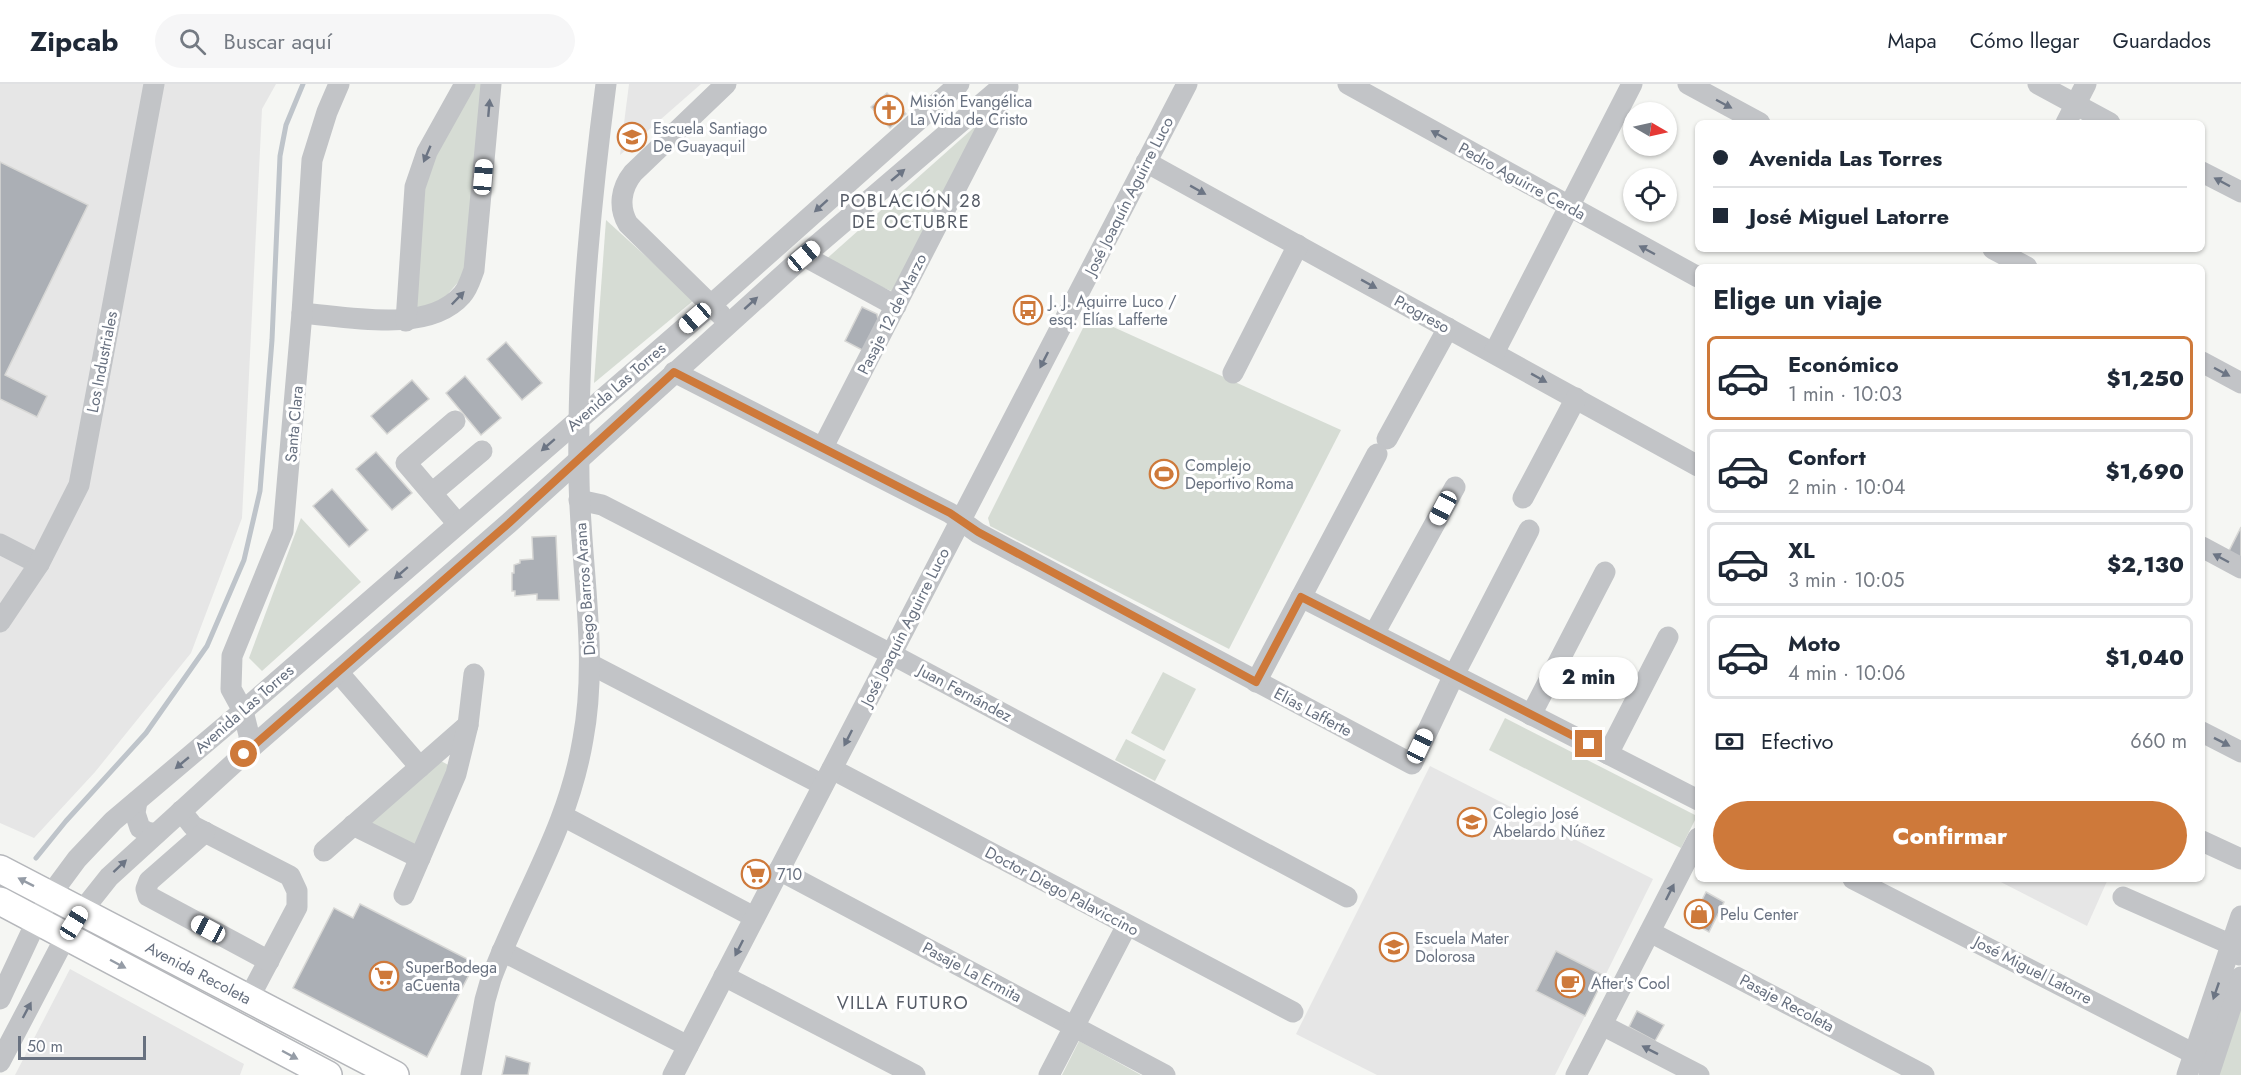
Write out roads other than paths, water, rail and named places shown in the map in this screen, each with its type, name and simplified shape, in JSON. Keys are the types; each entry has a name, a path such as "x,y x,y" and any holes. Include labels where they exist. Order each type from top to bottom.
{"main road":[{"name":"Avenida Recoleta","path":"0,869 395,1075"},
{"name":"Avenida Recoleta","path":"0,901 328,1075"}],"street":[{"name":"Los Industriales","path":"0,622 39,564 80,484 154,84"},
{"name":"Santa Clara","path":"244,754 249,745 249,735 243,711 231,689 232,656 284,531 303,313 312,160 327,112 339,84"},
{"path":"406,321 415,187 427,152 465,84"},
{"path":"303,313 406,321 447,309 464,294 474,270 491,84"},
{"name":"Diego Barros Arana","path":"471,1075 484,1000 502,951 564,816 583,743 587,717 590,664 579,500 578,419 591,195 606,84"},
{"path":"726,84 633,172 626,183 622,197 622,212 627,224 729,322"},
{"name":"Avenida Las Torres","path":"0,999 51,895 77,859 113,820 243,711 711,305 959,84"},
{"name":"Avenida Las Torres","path":"0,1062 66,936 109,877 244,754 509,523 729,322 1008,84"},
{"name":"Pasaje 12 de Marzo","path":"824,447 1008,84"},
{"name":"José Joaquín Aguirre Luco","path":"673,1075 1187,84"},
{"name":"Pedro Aguirre Cerda","path":"1348,84 1695,275"},
{"path":"1494,353 1632,84"},
{"path":"1688,84 1754,120"},
{"path":"2038,84 2071,114 2097,120"},
{"path":"2071,114 2086,84"},
{"name":"Progreso","path":"1146,162 1695,463"},
{"path":"2205,174 2241,192"},
{"path":"1233,373 1298,245"},
{"path":"1996,254 2019,264"},
{"path":"804,256 896,306"},
{"path":"1256,682 1448,328"},
{"path":"2205,364 2241,383"},
{"name":"Elías Lafferte","path":"674,372 824,447 1256,682 1412,764 1454,675"},
{"path":"1523,498 1576,398"},
{"path":"455,421 406,463 458,524"},
{"path":"432,493 482,451"},
{"path":"1374,634 1455,487"},
{"path":"487,498 509,523"},
{"name":"Juan Fernández","path":"579,500 602,505 891,654 1347,897"},
{"path":"1454,675 1529,530"},
{"path":"0,544 39,564"},
{"path":"2205,550 2241,568"},
{"path":"1531,715 1605,572"},
{"path":"1301,597 1695,798"},
{"path":"1608,754 1668,637"},
{"name":"Doctor Diego Palaviccino","path":"590,664 827,777 1127,925 1293,1012"},
{"path":"338,672 420,767"},
{"path":"404,895 456,774 468,725 474,674"},
{"path":"324,851 468,725"},
{"path":"2205,734 2241,752"},
{"path":"137,801 135,813 140,828 156,834"},
{"path":"181,811 193,826 290,876 297,891 297,907 249,998"},
{"path":"564,816 754,917"},
{"path":"353,825 420,858"},
{"path":"205,832 149,881 146,889 148,896 269,961"},
{"path":"2205,843 2241,858"},
{"path":"1576,1075 1695,844"},
{"name":"Pasaje La Ermita","path":"779,870 1165,1075"},
{"name":"José Miguel Latorre","path":"1859,882 2205,1063"},
{"path":"2123,897 2236,951"},
{"path":"2205,1063 2236,951 2241,916"},
{"path":"1049,1075 1127,925"},
{"name":"Pasaje Recoleta","path":"1650,932 1924,1075"},
{"path":"502,951 688,1046"},
{"path":"724,976 915,1075"},
{"path":"2187,1075 2205,1063 2241,977"},
{"path":"1602,1025 1699,1075"}],"waterway":[{"path":"36,858 66,821 146,733 207,646 244,560 260,491 272,340 280,156 286,125 303,84"}],"place":[{"name":"Misión Evangélica La Vida de Cristo","path":"889,110"},
{"name":"Escuela Santiago De Guayaquil","path":"632,137"},
{"name":"J. J. Aguirre Luco / esq. Elías Lafferte","path":"1028,310"},
{"name":"Complejo Deportivo Roma","path":"1164,474"},
{"name":"Colegio José Abelardo Núñez","path":"1472,822"},
{"name":"710","path":"756,874"},
{"name":"Pelu Center","path":"1699,914"},
{"name":"Escuela Mater Dolorosa","path":"1394,947"},
{"name":"SuperBodega aCuenta","path":"384,976"},
{"name":"After's Cool","path":"1570,983"}],"district":[{"name":"POBLACIÓN 28 DE OCTUBRE","path":"911,211"},
{"name":"VILLA FUTURO","path":"903,1003"}]}
